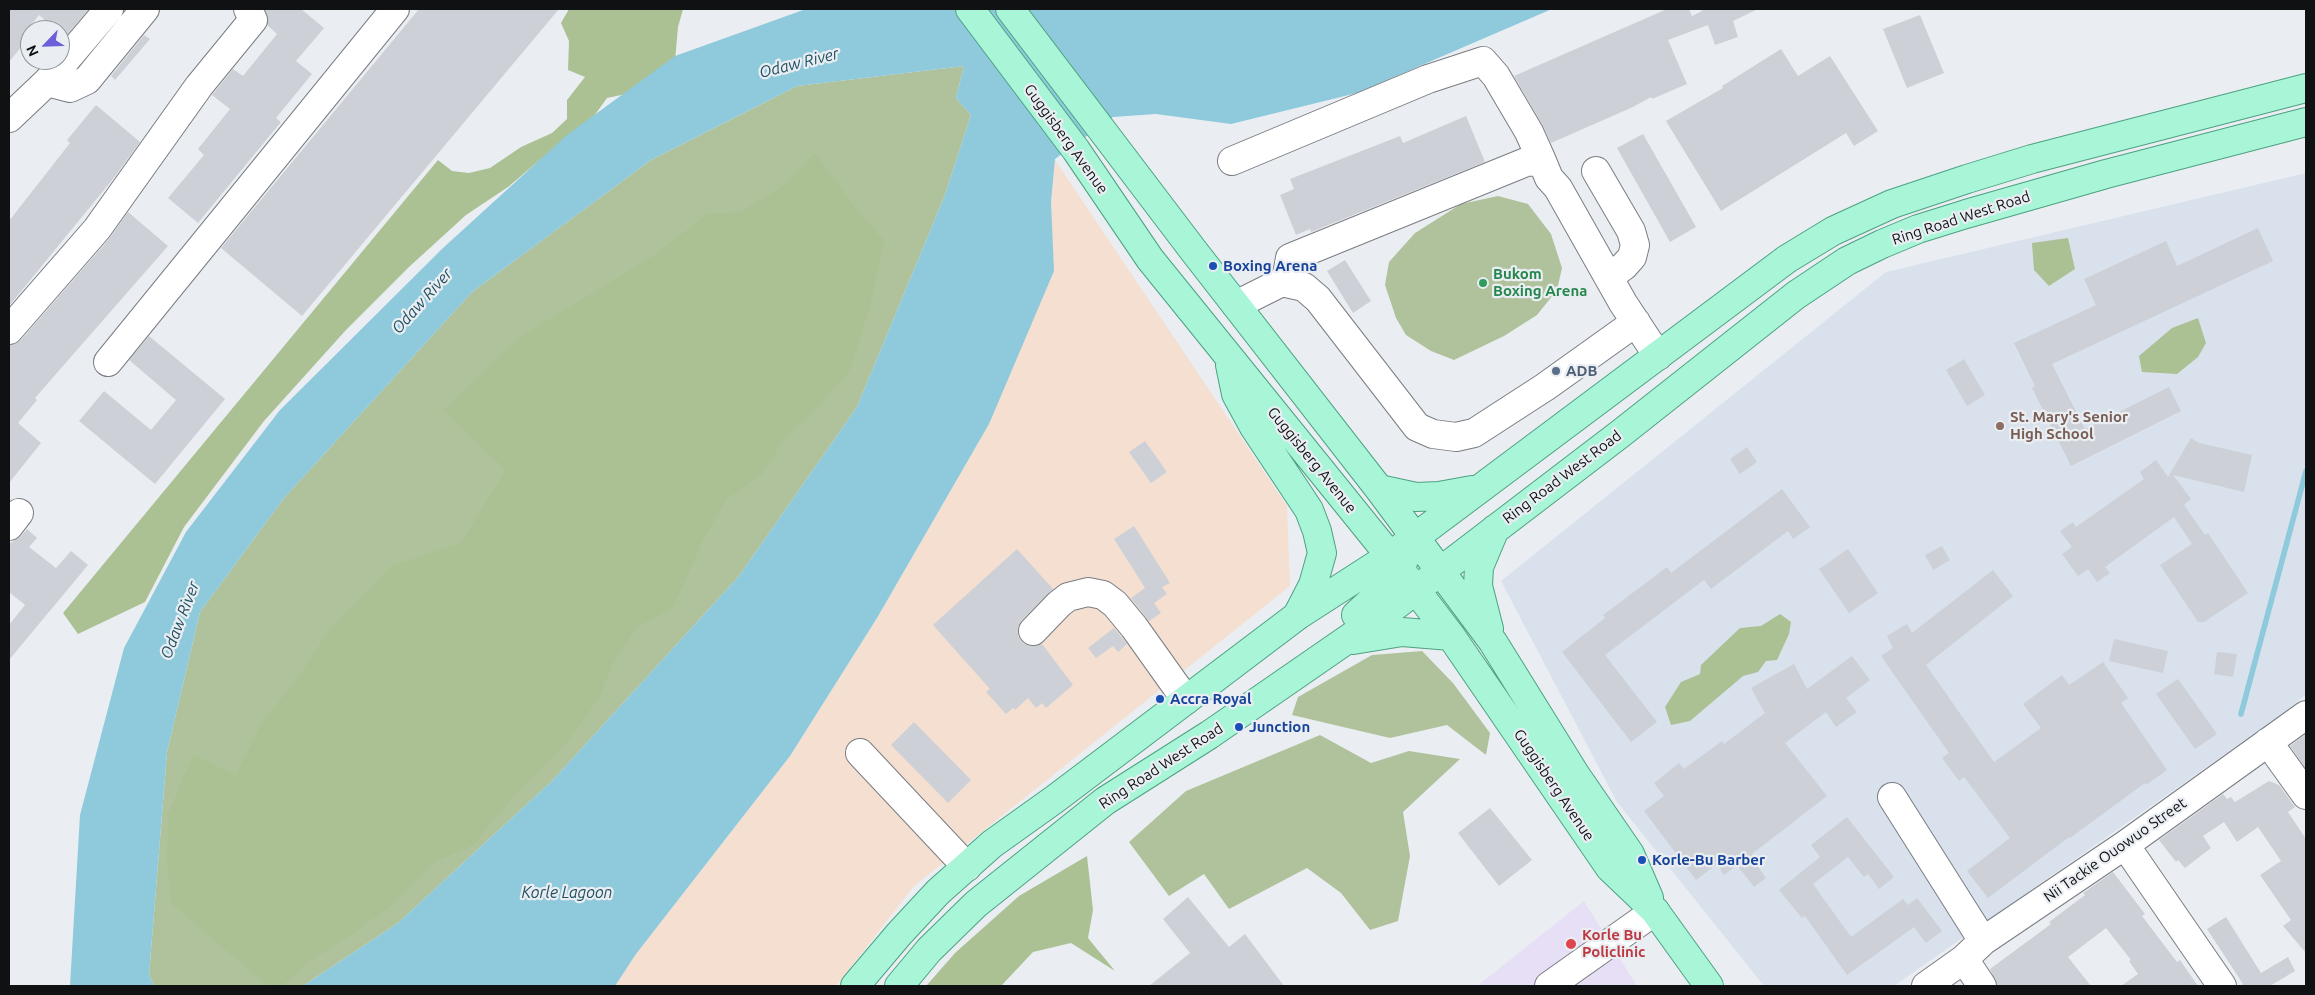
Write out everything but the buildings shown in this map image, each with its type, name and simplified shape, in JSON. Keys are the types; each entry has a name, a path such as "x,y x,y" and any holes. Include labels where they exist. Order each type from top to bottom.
{"main road":[{"name":"Guggisberg Avenue","path":"970,9 1076,150 1150,259 1402,571 1451,636 1610,868 1655,911 1709,986"},
{"name":"Guggisberg Avenue","path":"1010,9 1101,130 1379,489 1494,642 1576,774 1630,854 1655,911"},
{"path":"1106,801 1141,772 1346,624 1402,571 1413,536 1787,259 1833,231 1892,204 2032,159 2306,88"},
{"name":"Ring Road West Road","path":"855,986 938,892 992,844 1297,616 1402,571 1439,571 1620,434 1796,295 1847,261 1918,229 2060,188 2306,122"},
{"path":"1185,304 1228,358 1236,394 1254,427 1309,510 1317,531 1322,553 1314,585 1297,616"},
{"path":"1379,489 1416,497 1439,496 1478,489"},
{"path":"1494,642 1478,586 1479,567 1496,528"},
{"name":"Ring Road West Road","path":"899,986 929,950 976,904 1106,801 1209,735 1342,643 1402,571"},
{"path":"1342,643 1402,632 1451,636"}],"street":[{"path":"9,118 47,82 108,9"},
{"path":"47,82 70,88 87,80 145,9"},
{"path":"9,330 97,229 199,86 253,20 248,9"},
{"path":"108,362 395,9"},
{"path":"1232,161 1428,78 1483,61 1496,76 1529,132 1549,178 1558,188 1609,277 1658,356"},
{"path":"1236,305 1282,282 1286,275 1290,258 1526,162 1542,161"},
{"path":"1596,171 1631,231 1635,245 1632,257 1624,266 1609,277"},
{"path":"1282,282 1304,287 1318,299 1417,427 1433,434 1456,437 1474,433 1545,387 1636,322"},
{"path":"1032,631 1059,604 1068,598 1088,592 1103,596 1115,604 1134,627 1186,700"},
{"name":"Nii Tackie Ouowuo Street","path":"1926,986 1973,950 2125,845 2306,715"},
{"path":"2268,742 2306,795"},
{"path":"860,754 967,867"},
{"path":"1892,797 1973,950 1982,986"},
{"path":"2125,845 2222,986"},
{"path":"1549,986 1655,911"}],"shaded area":[{"path":"1055,160 1287,506 1290,586 914,886 836,986 615,986 636,954 790,756 877,618 989,424 1051,202"},
{"name":"St. Mary's Senior High School","path":"2306,173 2306,694 2288,710 1894,986 1764,986 1617,802 1501,581 1886,272"},
{"name":"Korle Bu Policlinic","path":"1584,901 1637,986 1477,986"}],"green space":[{"path":"569,9 683,9 678,27 673,84 607,98 579,137 541,159 508,187 466,215 409,267 346,330 264,421 184,527 145,602 78,634 63,613 438,160 452,171 469,173 490,168 521,147 552,133 567,119 567,100 585,77 568,70 569,41 561,23"},
{"path":"964,66 956,98 971,115 945,195 857,407 739,576 552,781 398,923 303,986 154,986 149,975 167,752 200,612 284,498 472,292 651,160 797,86"},
{"path":"815,153 852,204 884,241 870,306 850,370 810,415 786,436 761,475 727,499 703,540 673,608 637,627 612,665 599,698 566,743 514,796 473,845 435,862 392,905 351,935 304,965 282,986 268,986 171,903 167,857 168,814 193,755 236,775 261,724 300,675 329,630 392,566 461,543 506,470 444,410 520,337 650,258 708,214 740,212 779,189"},
{"path":"1498,196 1528,204 1551,234 1562,268 1557,290 1537,315 1504,336 1454,360 1431,351 1406,335 1396,318 1385,285 1389,262 1415,233 1461,204"},
{"path":"2068,238 2075,269 2049,286 2034,270 2032,243"},
{"path":"2198,318 2206,343 2198,357 2177,374 2142,372 2139,356 2172,328"},
{"path":"1780,614 1791,622 1789,634 1777,660 1766,661 1758,672 1743,676 1690,721 1671,725 1665,707 1681,682 1700,674 1701,665 1740,628 1761,626"},
{"path":"1422,651 1453,683 1490,733 1486,755 1447,725 1390,738 1292,715 1298,697 1372,655"},
{"path":"1320,735 1371,763 1409,751 1460,759 1403,812 1410,856 1398,921 1370,930 1341,893 1307,868 1229,909 1204,874 1169,896 1129,842 1186,791"},
{"path":"1087,856 1093,910 1088,938 1115,971 1071,943 1033,952 1002,985 927,985 955,953 1019,896"}],"water":[{"name":"Korle Lagoon","path":"806,9 1552,9 1357,93 1231,124 1156,114 1113,117 1055,159 1051,202 1054,271 989,424 877,618 790,756 636,954 615,986 303,986 398,923 552,781 739,576 857,407 945,195 971,115 956,98 964,66 797,86 651,160 472,292 284,498 200,612 167,752 149,975 154,986 70,986 80,815 124,648 186,532 280,410 443,248 567,135 675,56"}],"waterway":[{"path":"2241,714 2306,471"}],"place":[{"name":"Boxing Arena","path":"1213,266"},
{"name":"Bukom Boxing Arena","path":"1483,283"},
{"name":"ADB","path":"1556,371"},
{"name":"St. Mary's Senior High School","path":"2000,426"},
{"name":"Accra Royal","path":"1160,699"},
{"name":"Junction","path":"1239,727"},
{"name":"Korle-Bu Barber","path":"1642,860"},
{"name":"Korle Bu Policlinic","path":"1571,944"}],"water label":[{"name":"Odaw River","path":"799,63"},
{"name":"Odaw River","path":"422,301"},
{"name":"Odaw River","path":"180,620"}]}
